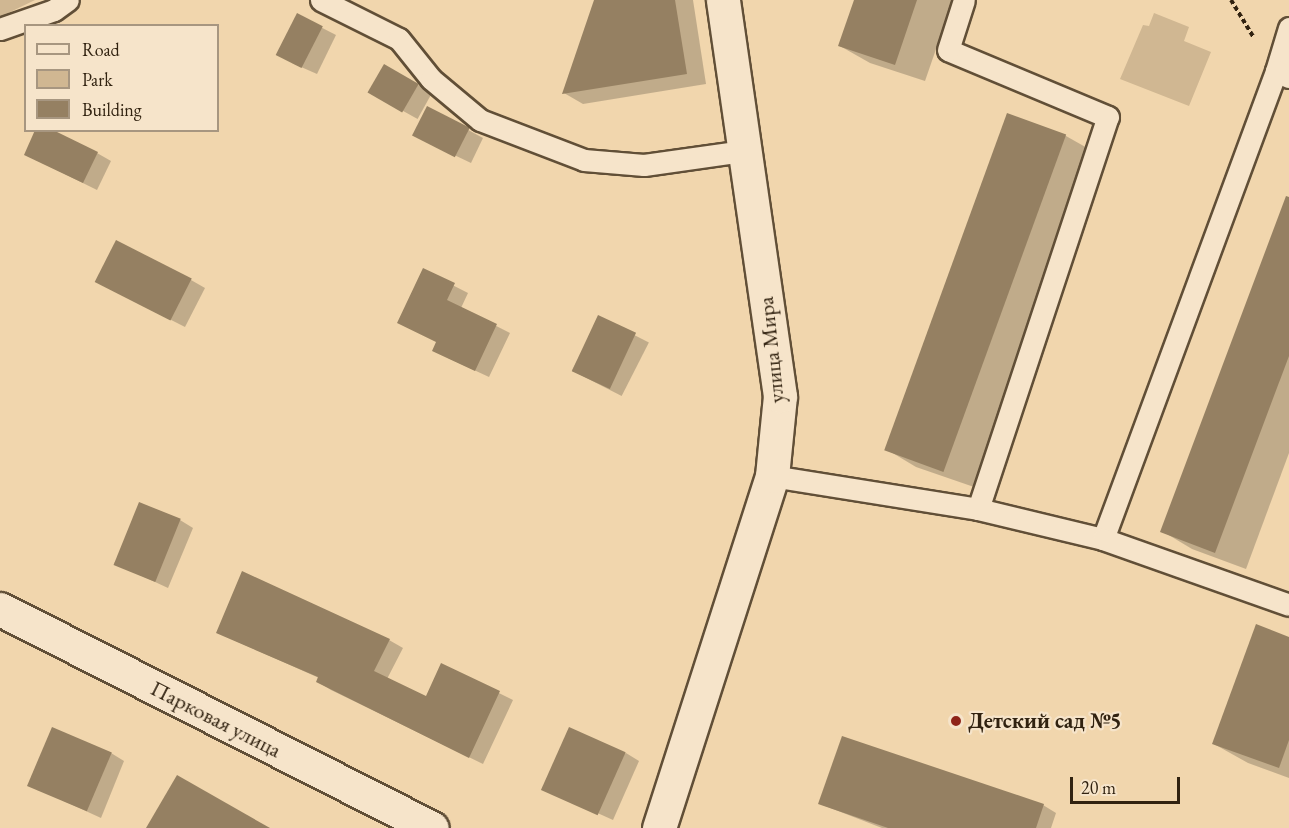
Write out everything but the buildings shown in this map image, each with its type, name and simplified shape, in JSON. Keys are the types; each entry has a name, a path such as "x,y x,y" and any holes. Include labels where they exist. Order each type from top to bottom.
{"street":[{"name":"улица Мира","path":"659,828 772,476 780,396 723,0"},
{"name":"Парковая улица","path":"0,609 432,828"}],"lane":[{"path":"0,29 54,10 68,0"},
{"path":"321,0 399,39 431,79 480,120 584,160 645,165 744,151"},
{"path":"964,0 948,50 1108,117 978,509"},
{"path":"1104,539 1282,74 1289,28"},
{"path":"772,476 978,509 1104,539 1289,605"}],"green space":[{"path":"0,0 35,0 0,17"},
{"path":"1154,13 1189,27 1184,41 1211,52 1189,106 1120,79 1143,25 1149,26"}],"place":[{"name":"Детский сад №5","path":"956,721"}]}
